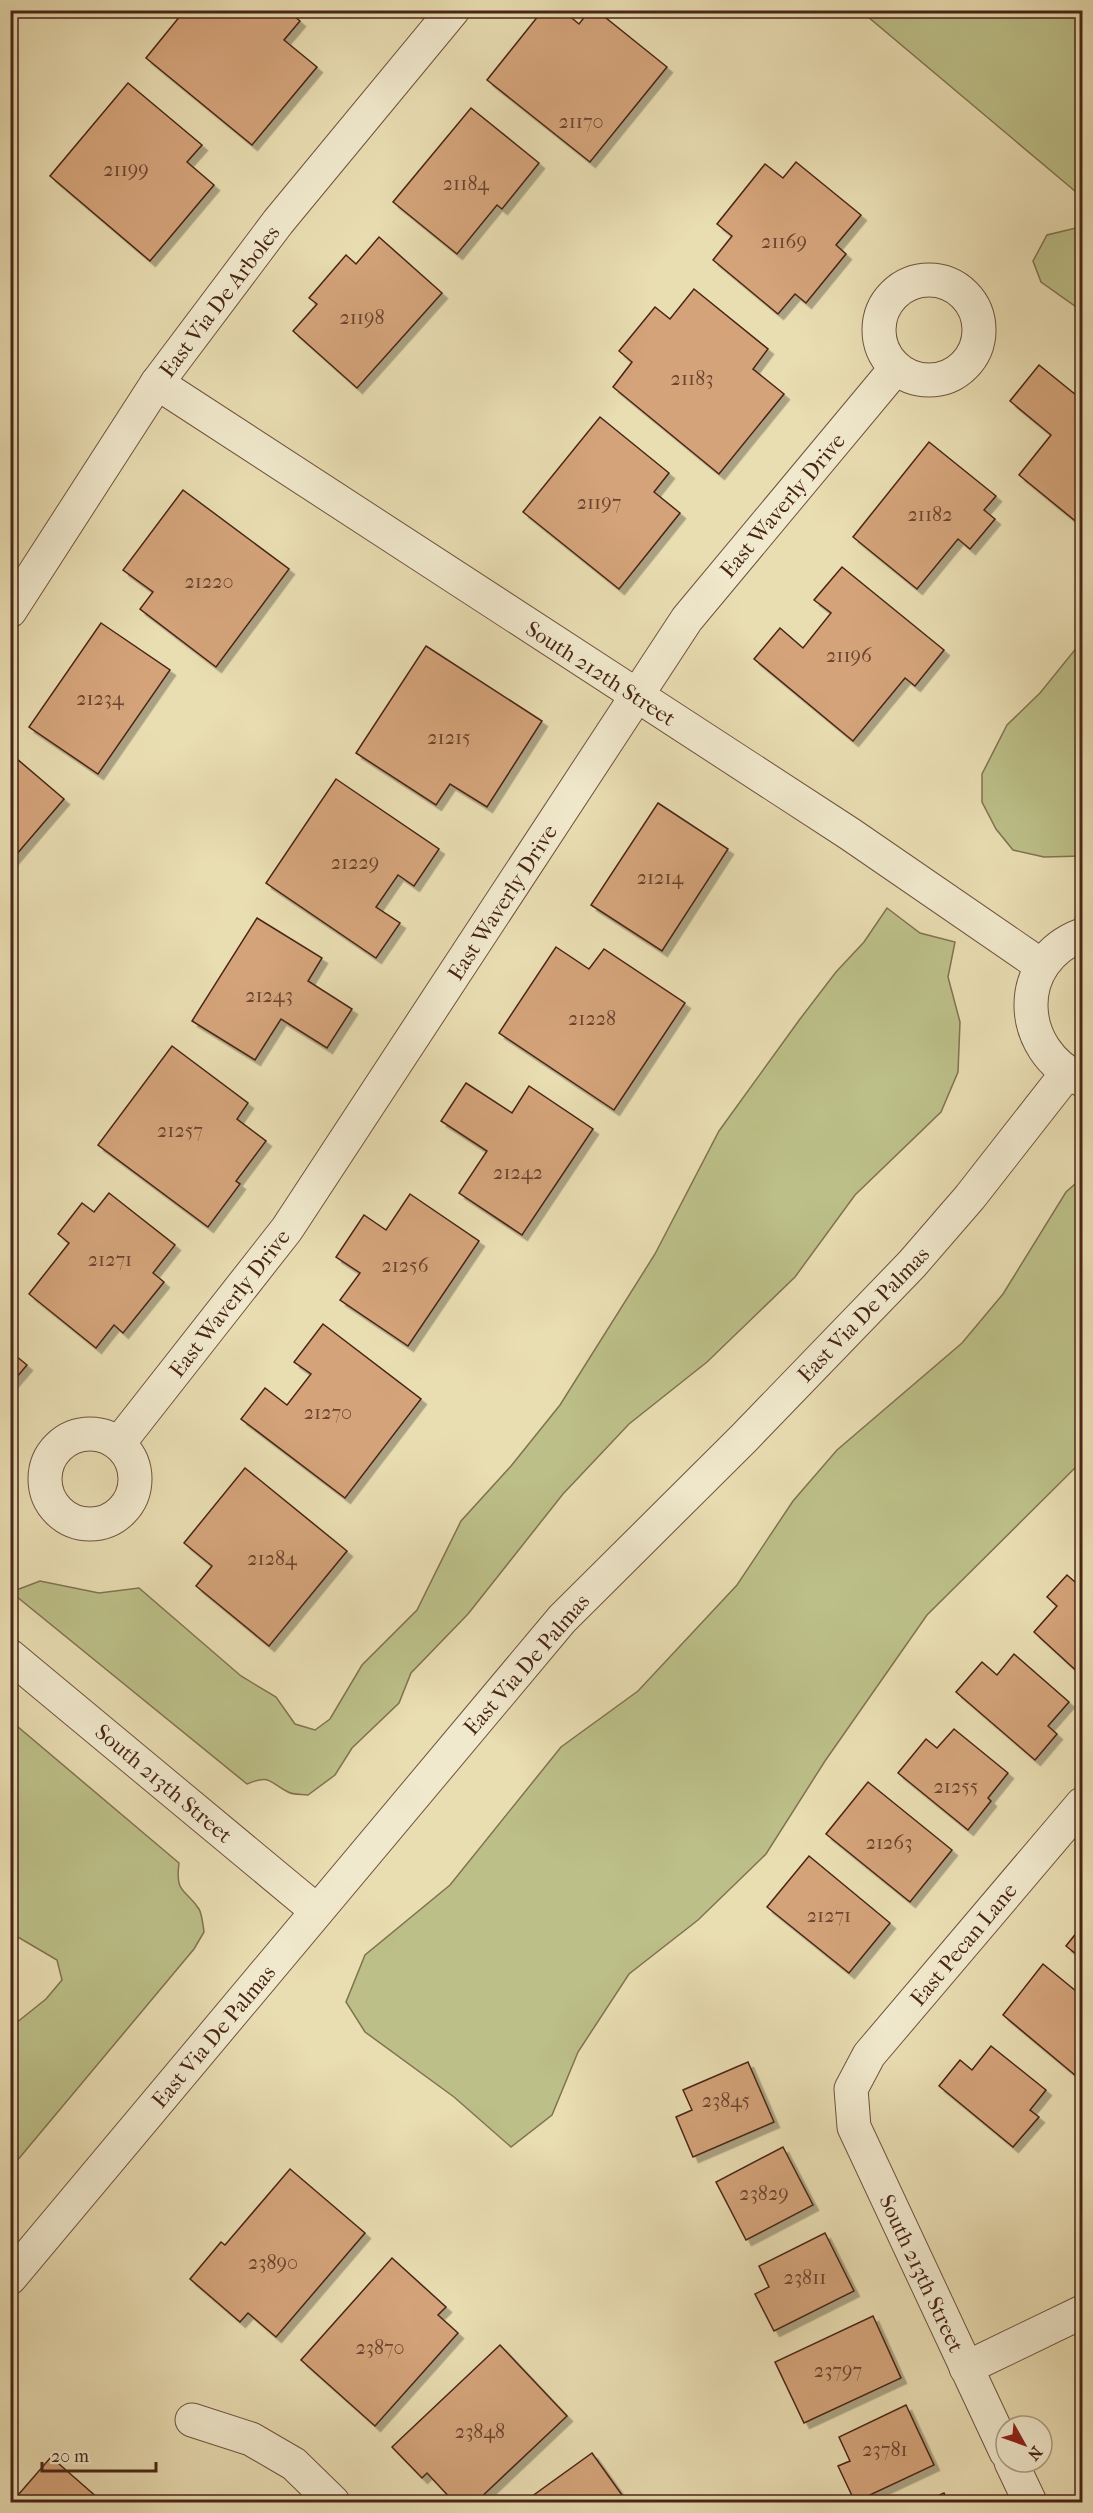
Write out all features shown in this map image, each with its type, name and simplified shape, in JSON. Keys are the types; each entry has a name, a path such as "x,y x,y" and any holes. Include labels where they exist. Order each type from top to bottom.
{"street":[{"name":"East Via De Arboles","path":"10,611 157,383 278,222 453,10"},
{"name":"East Waverly Drive","path":"119,1443 287,1229 415,1038 635,695 687,619 896,368"},
{"name":"South 212th Street","path":"157,383 850,834 1042,966"},
{"name":"East Via De Palmas","path":"10,2278 562,1619 744,1438 912,1264 1075,1077 1049,1058 1036,1036 1031,1013 1033,988 1042,966 1056,950 1083,935"},
{"name":"South 213th Street","path":"10,1656 317,1911"},
{"name":"East Pecan Lane","path":"851,2089 869,2055 1083,1804"},
{"name":"South 213th Street","path":"851,2089 854,2127 994,2427"},
{"path":"966,2368 1083,2312"},
{"path":"192,2420 250,2439 294,2464 333,2502"},
{"path":"1017,2474 1030,2502"}],"green space":[{"path":"861,11 1082,11 1082,197"},
{"path":"1076,228 1082,230 1082,311 1041,282 1033,261 1047,235"},
{"path":"1082,641 1082,856 1044,857 1013,850 996,829 982,802 982,774 1007,725 1040,693"},
{"path":"887,908 920,933 955,942 948,977 960,1022 958,1072 941,1112 855,1195 795,1277 707,1362 629,1424 563,1494 468,1614 411,1673 399,1703 352,1748 335,1775 308,1795 290,1793 273,1782 265,1780 247,1784 11,1592 40,1581 99,1593 139,1588 241,1676 276,1697 295,1724 315,1730 330,1719 362,1665 417,1610 461,1521 511,1466 560,1405 655,1254 719,1131 800,1019 836,972 864,942"},
{"path":"1082,1178 1082,1461 927,1615 825,1761 766,1854 698,1920 629,1974 578,2052 552,2115 511,2147 454,2097 365,2032 346,2002 365,1955 450,1885 561,1747 638,1691 737,1585 793,1501 837,1450 962,1343 1003,1294 1066,1192"},
{"path":"11,1721 179,1863 180,1886 199,1909 204,1932 194,1949 11,2168 11,2027 46,1999 62,1980 57,1960 11,1933"}],"building":[{"path":"185,10 287,10 300,21 284,40 317,67 252,145 146,58"},
{"path":"543,10 562,10 579,24 590,10 596,10 667,67 590,162 487,80"},
{"path":"128,83 202,145 187,162 214,185 150,261 50,176"},
{"path":"471,108 539,163 502,209 497,205 457,254 393,202"},
{"path":"796,162 861,215 836,245 846,254 806,303 795,294 778,314 713,260 732,236 717,224 765,164 783,178"},
{"path":"379,237 442,293 357,388 293,331 317,304 309,298 346,255 356,264"},
{"path":"694,289 768,349 753,369 784,394 719,474 613,387 632,362 619,351 655,307 670,319"},
{"path":"1039,365 1081,399 1082,396 1082,520 1079,524 1019,475 1051,435 1010,401"},
{"path":"600,417 669,473 654,492 680,513 619,589 523,512"},
{"path":"929,442 996,496 984,510 995,519 970,549 958,539 917,589 853,537"},
{"path":"183,490 289,569 216,667 140,609 153,592 123,570"},
{"path":"842,567 944,650 915,686 905,678 853,741 754,659 780,628 803,648 831,613 814,600"},
{"path":"101,623 170,670 98,774 29,727"},
{"path":"426,646 542,721 487,807 450,784 436,805 356,753"},
{"path":"10,753 64,799 10,862"},
{"path":"336,779 439,849 414,886 398,875 376,907 400,923 376,958 266,883"},
{"path":"658,803 728,849 662,951 591,905"},
{"path":"257,918 322,958 308,981 352,1009 327,1048 281,1019 255,1060 192,1021"},
{"path":"556,947 589,969 604,949 685,1003 614,1110 499,1033"},
{"path":"172,1046 248,1103 237,1119 266,1141 236,1181 240,1184 208,1227 98,1145"},
{"path":"466,1083 512,1113 529,1086 593,1129 522,1235 459,1193 487,1151 441,1121"},
{"path":"109,1193 175,1245 153,1273 164,1282 123,1333 114,1325 96,1348 29,1294 69,1243 58,1234 82,1203 94,1212"},
{"path":"410,1194 479,1241 408,1346 340,1300 360,1273 336,1257 364,1215 386,1230"},
{"path":"323,1324 421,1399 345,1498 241,1419 265,1388 287,1405 311,1374 294,1362"},
{"path":"10,1351 27,1365 10,1385"},
{"path":"245,1468 347,1551 269,1646 196,1586 212,1566 184,1543"},
{"path":"1067,1575 1082,1588 1082,1676 1034,1632 1057,1606 1047,1597"},
{"path":"1014,1654 1069,1702 1048,1726 1057,1734 1035,1760 956,1692 982,1662 997,1675"},
{"path":"954,1729 1008,1773 988,1798 991,1801 968,1830 898,1773 926,1739 937,1748"},
{"path":"868,1782 952,1850 910,1902 826,1834"},
{"path":"809,1856 890,1923 849,1973 767,1907"},
{"path":"1082,1926 1082,1959 1066,1946"},
{"path":"1043,1964 1082,1996 1082,2081 1003,2015"},
{"path":"991,2046 1046,2090 1030,2110 1039,2117 1013,2147 939,2086 960,2060 972,2070"},
{"path":"748,2062 774,2122 693,2157 676,2117 692,2110 683,2090"},
{"path":"783,2147 813,2205 746,2240 716,2182"},
{"path":"290,2169 365,2233 276,2337 248,2313 240,2322 190,2279 221,2242 225,2245"},
{"path":"825,2233 854,2291 774,2331 755,2294 769,2287 759,2266"},
{"path":"392,2258 446,2307 438,2315 458,2333 375,2426 301,2360"},
{"path":"873,2316 901,2378 804,2423 775,2362"},
{"path":"500,2345 567,2416 476,2502 454,2502 427,2473 422,2478 392,2447"},
{"path":"906,2405 934,2465 855,2502 838,2466 850,2461 839,2437"},
{"path":"592,2453 627,2502 524,2502"},
{"path":"51,2457 99,2499 96,2502 12,2502"},
{"path":"944,2493 948,2502 924,2502"}]}
